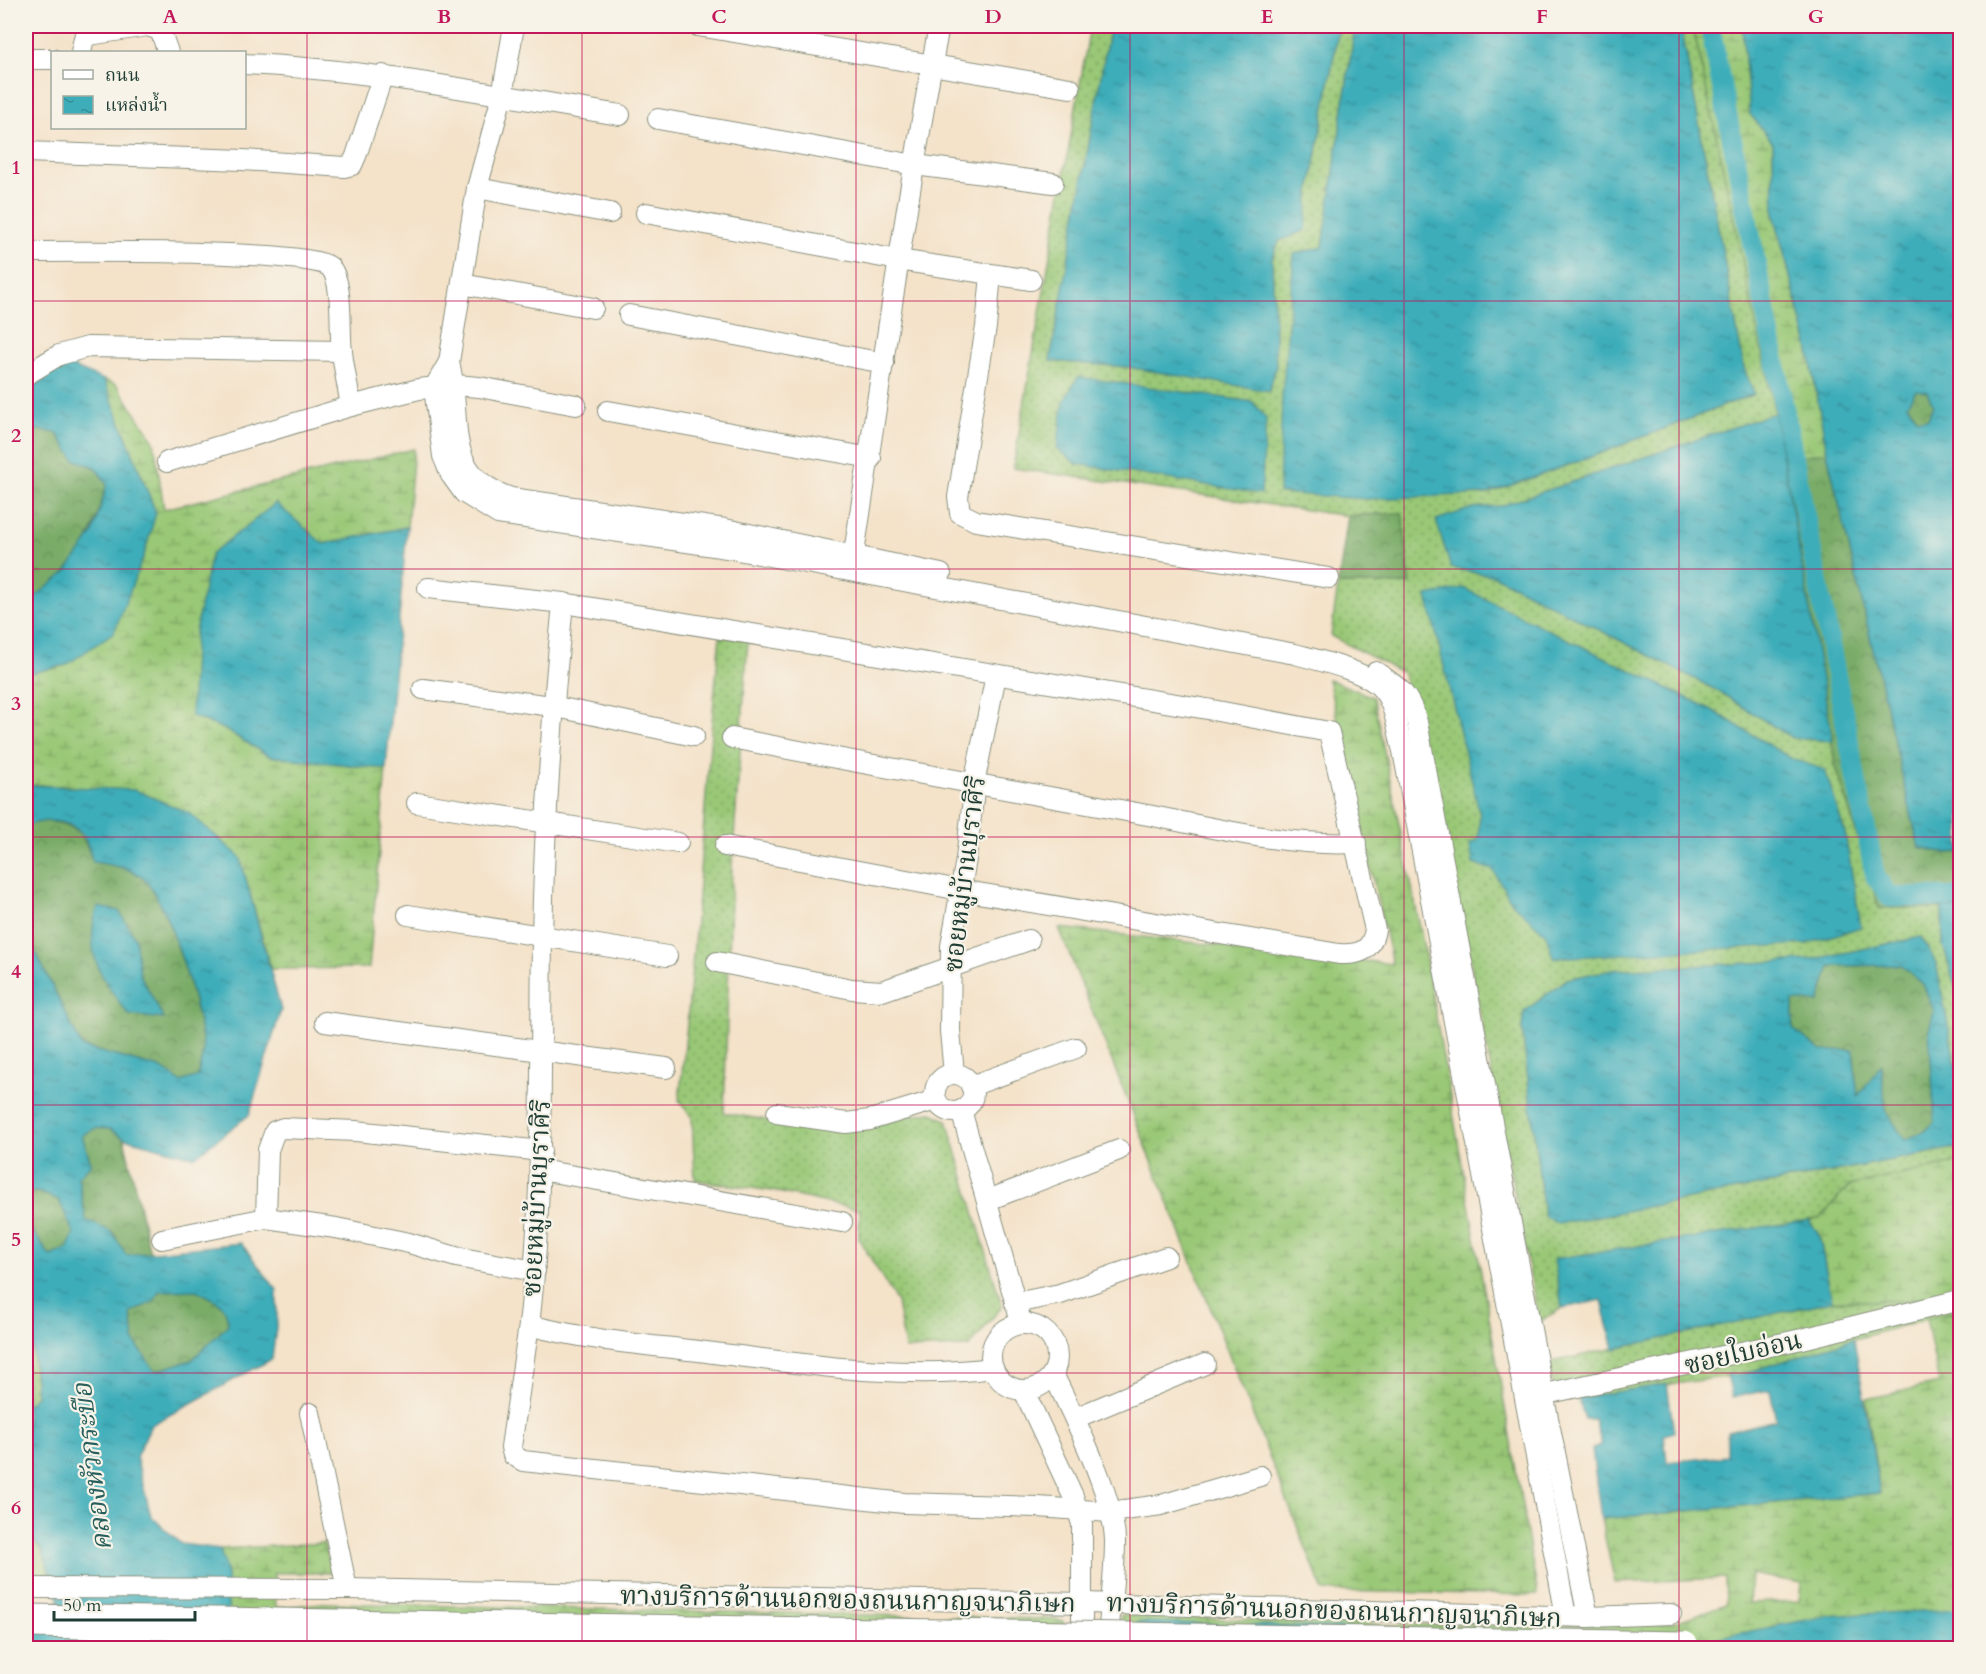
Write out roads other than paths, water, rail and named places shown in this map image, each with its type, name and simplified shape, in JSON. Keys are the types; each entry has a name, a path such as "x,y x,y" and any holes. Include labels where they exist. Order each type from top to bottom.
{"highway":[{"path":"26,1621 1683,1648"}],"street":[{"path":"81,51 84,38 89,36 147,26 160,30 168,51"},
{"path":"514,26 502,96 477,188 449,362 434,388 440,443 451,475 464,493 488,510 509,506 636,525 727,548 853,563 1295,654 1364,677 1381,688 1393,713 1403,751 1488,1150 1534,1396 1566,1616"},
{"path":"698,26 1070,88"},
{"path":"853,563 871,458 898,260 939,26"},
{"path":"27,59 51,59"},
{"path":"246,64 318,67 383,75 620,115"},
{"path":"26,152 243,160 344,167 352,165 356,156 383,75"},
{"path":"658,119 915,165 1053,183"},
{"path":"477,188 610,213"},
{"path":"646,213 898,260 1031,280"},
{"path":"26,252 154,252 278,257 320,262 329,266 336,277 342,351 351,406"},
{"path":"991,275 986,327 958,497 960,513 976,521 1329,578"},
{"path":"462,284 593,308"},
{"path":"629,315 884,363"},
{"path":"26,375 59,355 88,347 342,351"},
{"path":"449,362 454,385 457,435 464,464 480,484 509,506"},
{"path":"167,462 351,406 454,385 479,387 576,405"},
{"path":"608,411 871,458"},
{"path":"428,588 562,603 1207,709 1329,732 1375,930 1373,941 1366,951 1356,955 960,890 725,846"},
{"name":"ซอยหมู่บ้านบุราศิริ","path":"562,603 552,706 546,823 542,936 540,1160 535,1271 529,1325 593,1339 850,1369 970,1371 993,1368"},
{"name":"ซอยหมู่บ้านบุราศิริ","path":"954,1074 950,1031 951,946 975,786 996,675"},
{"path":"423,689 552,706 694,736"},
{"path":"732,738 975,786 1264,836 1331,844 1356,843"},
{"path":"417,803 678,843"},
{"path":"408,915 667,956"},
{"path":"717,962 852,990 882,991 1029,940"},
{"path":"325,1022 666,1068"},
{"path":"971,1086 1076,1048"},
{"path":"954,1074 967,1080 971,1086 971,1100 961,1110 947,1110 936,1100 936,1086 946,1076 954,1074"},
{"path":"777,1113 846,1123 870,1120 936,1100"},
{"path":"961,1110 1015,1303 1024,1324"},
{"path":"266,1218 268,1150 275,1131 283,1128 356,1131 540,1160 842,1222"},
{"path":"988,1200 1119,1150"},
{"path":"162,1239 266,1218 336,1228 456,1257 535,1271"},
{"path":"1015,1303 1060,1294 1166,1257"},
{"name":"ซอยใบอ่อน","path":"1534,1396 1802,1340 1960,1300"},
{"path":"1053,1374 1035,1389 1024,1391 1002,1383 993,1368 991,1352 995,1341 1002,1332 1024,1324 1045,1332 1053,1341 1057,1352 1053,1374 1075,1418 1110,1512 1115,1541 1108,1648"},
{"path":"529,1325 511,1447 513,1455 523,1461 904,1503 1078,1508 1110,1512 1161,1505 1260,1476"},
{"path":"1075,1418 1205,1364"},
{"path":"1024,1391 1078,1508 1082,1524 1084,1603 1082,1648"},
{"path":"1534,1396 1588,1617"},
{"path":"310,1413 347,1589"},
{"name":"ทางบริการด้านนอกของถนนกาญจนาภิเษก","path":"26,1588 347,1589 1084,1603 1588,1617 1671,1614"}],"water":[{"path":"1110,26 1339,26 1308,203 1306,230 1279,241 1272,259 1276,367 1269,391 1128,367 1050,361"},
{"path":"1355,26 1681,26 1744,368 1754,394 1588,458 1486,494 1367,499 1279,493 1282,399 1294,254 1323,247"},
{"path":"1742,26 1960,26 1960,628 1954,712 1960,721 1960,852 1945,853 1919,847 1827,452 1808,346 1774,214 1773,143 1750,114","holes":["1916,390 1927,392 1933,405 1928,419 1918,419 1907,405"]},
{"path":"66,364 104,380 156,513 144,555 114,632 66,665 26,674 26,610 36,596 66,572 93,533 107,484 95,467 75,460 57,433 26,428 26,388"},
{"path":"1078,377 1253,402 1266,419 1261,494 1077,464 1057,449 1064,401"},
{"path":"1775,413 1833,741 1792,738 1718,691 1495,576 1451,568 1436,520 1473,508 1501,506"},
{"path":"276,503 323,544 407,527 386,769 269,756 224,729 191,716 195,632 211,554"},
{"path":"1463,588 1712,710 1790,758 1825,770 1845,833 1861,927 1806,944 1553,958 1546,934 1512,903 1493,870 1473,864 1470,844 1478,840 1480,815 1427,596"},
{"name":"คลองหัวกระบือ","path":"26,785 135,790 189,813 240,857 281,1010 249,1115 194,1157 124,1138 110,1129 95,1128 82,1135 91,1164 78,1177 86,1220 112,1232 126,1255 241,1243 277,1290 277,1320 272,1359 151,1425 136,1457 151,1516 181,1544 220,1549 227,1575 229,1648 26,1648 26,1605 60,1602 42,1550 26,1534 26,1405 36,1396 31,1327 26,1316 26,1222 50,1256 67,1249 74,1234 59,1200 38,1192 26,1192 26,944 34,949 82,1047 160,1068 181,1082 198,1076 203,1049 196,1010 182,960 164,912 145,880 127,869 93,862 85,838 78,829 71,825 48,821 26,826","holes":["196,1290 214,1299 222,1307 228,1325 192,1360 155,1371 134,1341 131,1313 154,1301 159,1291"]},
{"path":"98,907 119,911 135,938 140,975 164,1019 129,1015 103,977 97,965 92,938"},
{"path":"1942,907 1960,908 1960,1002 1943,945"},
{"path":"1921,937 1936,963 1960,1087 1960,1147 1558,1224 1544,1216 1522,1028 1524,1012 1567,979 1611,970 1810,960","holes":["1901,965 1923,984 1934,1011 1929,1030 1935,1122 1925,1131 1905,1140 1886,1111 1881,1065 1858,1096 1853,1050 1822,1051 1793,1029 1793,1001 1819,1002 1830,966"]},
{"path":"1809,1220 1819,1235 1832,1301 1614,1349 1602,1300 1562,1308 1554,1259"},
{"path":"1854,1339 1880,1493 1601,1519 1592,1449 1602,1444 1594,1419 1585,1419 1578,1398 1667,1384 1674,1432 1664,1435 1667,1462 1727,1456 1727,1432 1776,1420 1770,1390 1732,1397 1727,1375 1743,1374"},
{"path":"1960,1609 1960,1648 1134,1648 1138,1622 1711,1639 1826,1616"}],"waterway":[{"path":"1710,26 1875,876 1890,897 1960,897"}]}
